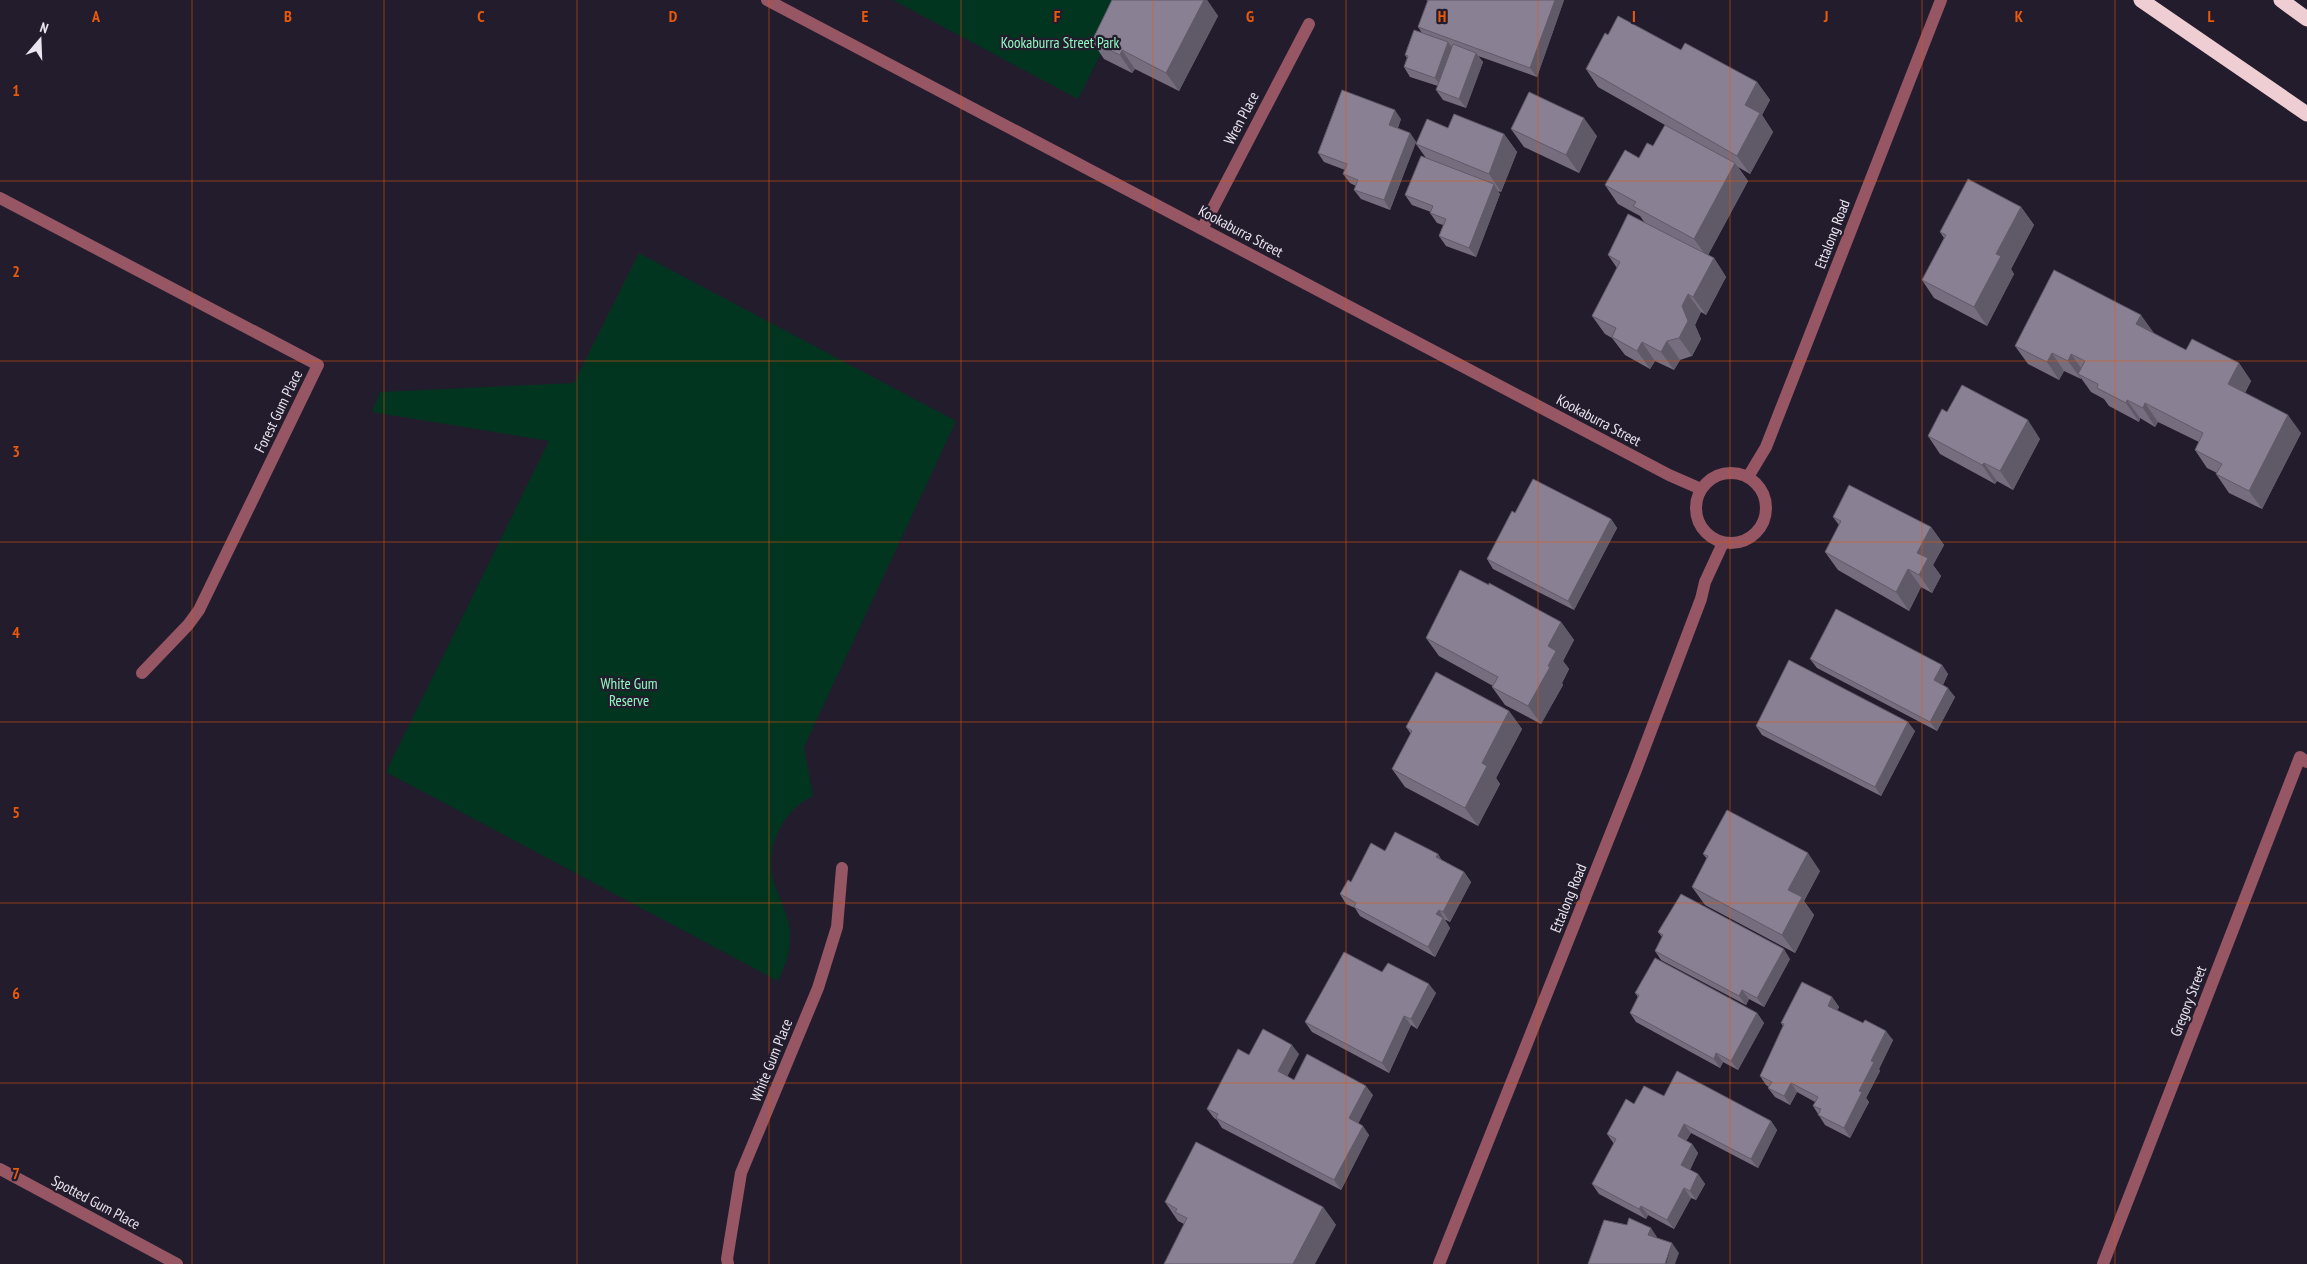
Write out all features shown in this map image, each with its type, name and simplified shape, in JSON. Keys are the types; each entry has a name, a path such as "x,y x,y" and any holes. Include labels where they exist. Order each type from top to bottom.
{"highway":[{"path":"2141,0 2307,114"},
{"path":"2281,0 2307,18"}],"street":[{"name":"Kookaburra Street","path":"767,0 1669,476 1702,489"},
{"name":"Ettalong Road","path":"1748,477 1766,447 1941,0"},
{"name":"Wren Place","path":"1202,229 1309,24"},
{"name":"Forest Gum Place","path":"0,198 318,365 199,610 188,625 142,672"},
{"path":"1726,473 1748,477 1763,493 1765,515 1754,535 1745,540 1723,543 1713,539 1698,523 1696,501 1702,489 1716,476 1726,473"},
{"name":"Ettalong Road","path":"1439,1264 1636,770 1701,600 1705,582 1723,543"},
{"name":"Gregory Street","path":"2103,1264 2300,757 2307,762"},
{"name":"White Gum Place","path":"728,1264 727,1259 741,1173 818,988 837,926 842,868"},
{"name":"Spotted Gum Place","path":"0,1170 177,1264"}],"green space":[{"name":"Kookaburra Street Park","path":"893,0 1128,0 1078,99"},
{"name":"White Gum Reserve","path":"639,253 956,421 804,747 813,796 793,810 785,820 774,842 771,854 773,879 786,912 790,933 790,946 787,958 778,981 386,772 549,441 372,412 380,392 574,383"}],"building":[{"path":"1112,0 1204,0 1166,73 1122,50 1120,55 1092,41"},
{"path":"1428,0 1555,0 1530,68 1418,27"},
{"path":"1618,16 1681,50 1685,43 1757,82 1745,105 1760,113 1737,156 1586,69 1605,33 1608,35"},
{"path":"1414,30 1448,42 1435,78 1404,67 1408,56 1405,55"},
{"path":"1453,44 1476,53 1459,99 1436,90"},
{"path":"1342,90 1395,110 1389,125 1410,133 1384,200 1354,190 1358,180 1343,174 1347,164 1318,153"},
{"path":"1529,92 1584,118 1566,155 1511,129"},
{"path":"1454,114 1504,134 1489,174 1416,144 1427,119 1448,128"},
{"path":"1665,125 1735,163 1694,239 1633,206 1636,202 1605,185 1625,150 1639,158 1647,143 1653,146"},
{"path":"1421,156 1494,184 1469,248 1439,236 1446,219 1430,213 1433,206 1405,195"},
{"path":"1968,179 2021,207 1996,254 2001,256 1974,307 1922,280 1946,235 1940,232"},
{"path":"1628,214 1714,258 1693,297 1688,294 1682,306 1688,321 1679,338 1667,341 1661,352 1642,342 1637,351 1612,337 1616,328 1592,316 1620,262 1608,255"},
{"path":"2054,270 2141,315 2136,324 2186,350 2192,339 2239,363 2228,384 2288,415 2249,491 2216,474 2222,464 2195,450 2203,433 2145,403 2143,408 2127,400 2126,403 2097,388 2098,384 2078,374 2085,361 2071,354 2068,361 2052,353 2047,362 2015,346"},
{"path":"1962,385 2028,420 2000,471 1984,463 1982,465 1928,436 1942,409 1947,412"},
{"path":"1533,479 1611,519 1568,601 1487,559 1512,511 1515,513"},
{"path":"1849,485 1931,527 1917,553 1928,558 1919,575 1908,569 1896,592 1825,552 1841,521 1833,517"},
{"path":"1460,570 1489,585 1489,583 1561,622 1548,646 1556,651 1548,666 1550,667 1528,706 1492,687 1498,677 1426,638"},
{"path":"1836,609 1942,665 1934,680 1948,688 1930,722 1810,659"},
{"path":"1789,660 1908,722 1875,787 1756,726"},
{"path":"1436,672 1509,711 1482,763 1487,766 1465,808 1392,769 1412,731 1406,727"},
{"path":"1727,810 1808,853 1788,890 1802,897 1782,935 1692,887 1708,856 1703,854"},
{"path":"1395,832 1438,854 1436,857 1464,872 1443,912 1439,910 1436,914 1443,918 1428,947 1354,907 1356,903 1340,894 1348,880 1351,882 1371,843 1385,851"},
{"path":"1681,894 1784,949 1757,998 1742,990 1739,996 1655,951 1663,935 1658,932"},
{"path":"1344,952 1382,972 1388,963 1429,984 1411,1019 1404,1016 1382,1063 1305,1022"},
{"path":"1655,958 1757,1013 1731,1061 1716,1053 1714,1059 1630,1013 1639,995 1635,993"},
{"path":"1802,982 1832,997 1828,1006 1863,1023 1865,1020 1886,1031 1871,1061 1874,1062 1859,1091 1862,1092 1844,1128 1818,1115 1821,1109 1813,1106 1818,1097 1791,1083 1784,1096 1768,1088 1772,1082 1760,1076 1784,1024 1781,1023"},
{"path":"1263,1029 1292,1045 1278,1071 1294,1080 1307,1054 1366,1086 1349,1118 1363,1126 1334,1180 1216,1118 1218,1114 1207,1109 1238,1049 1249,1055"},
{"path":"1677,1071 1771,1121 1751,1159 1684,1124 1678,1136 1692,1144 1681,1165 1698,1174 1690,1191 1684,1188 1667,1220 1641,1206 1639,1209 1592,1184 1616,1139 1607,1134 1626,1099 1634,1104 1644,1086 1664,1096"},
{"path":"1196,1142 1323,1207 1293,1264 1164,1264 1187,1218 1175,1212 1177,1209 1165,1202"},
{"path":"1629,1218 1651,1228 1648,1235 1672,1243 1665,1264 1588,1264 1604,1220 1627,1225"}]}
